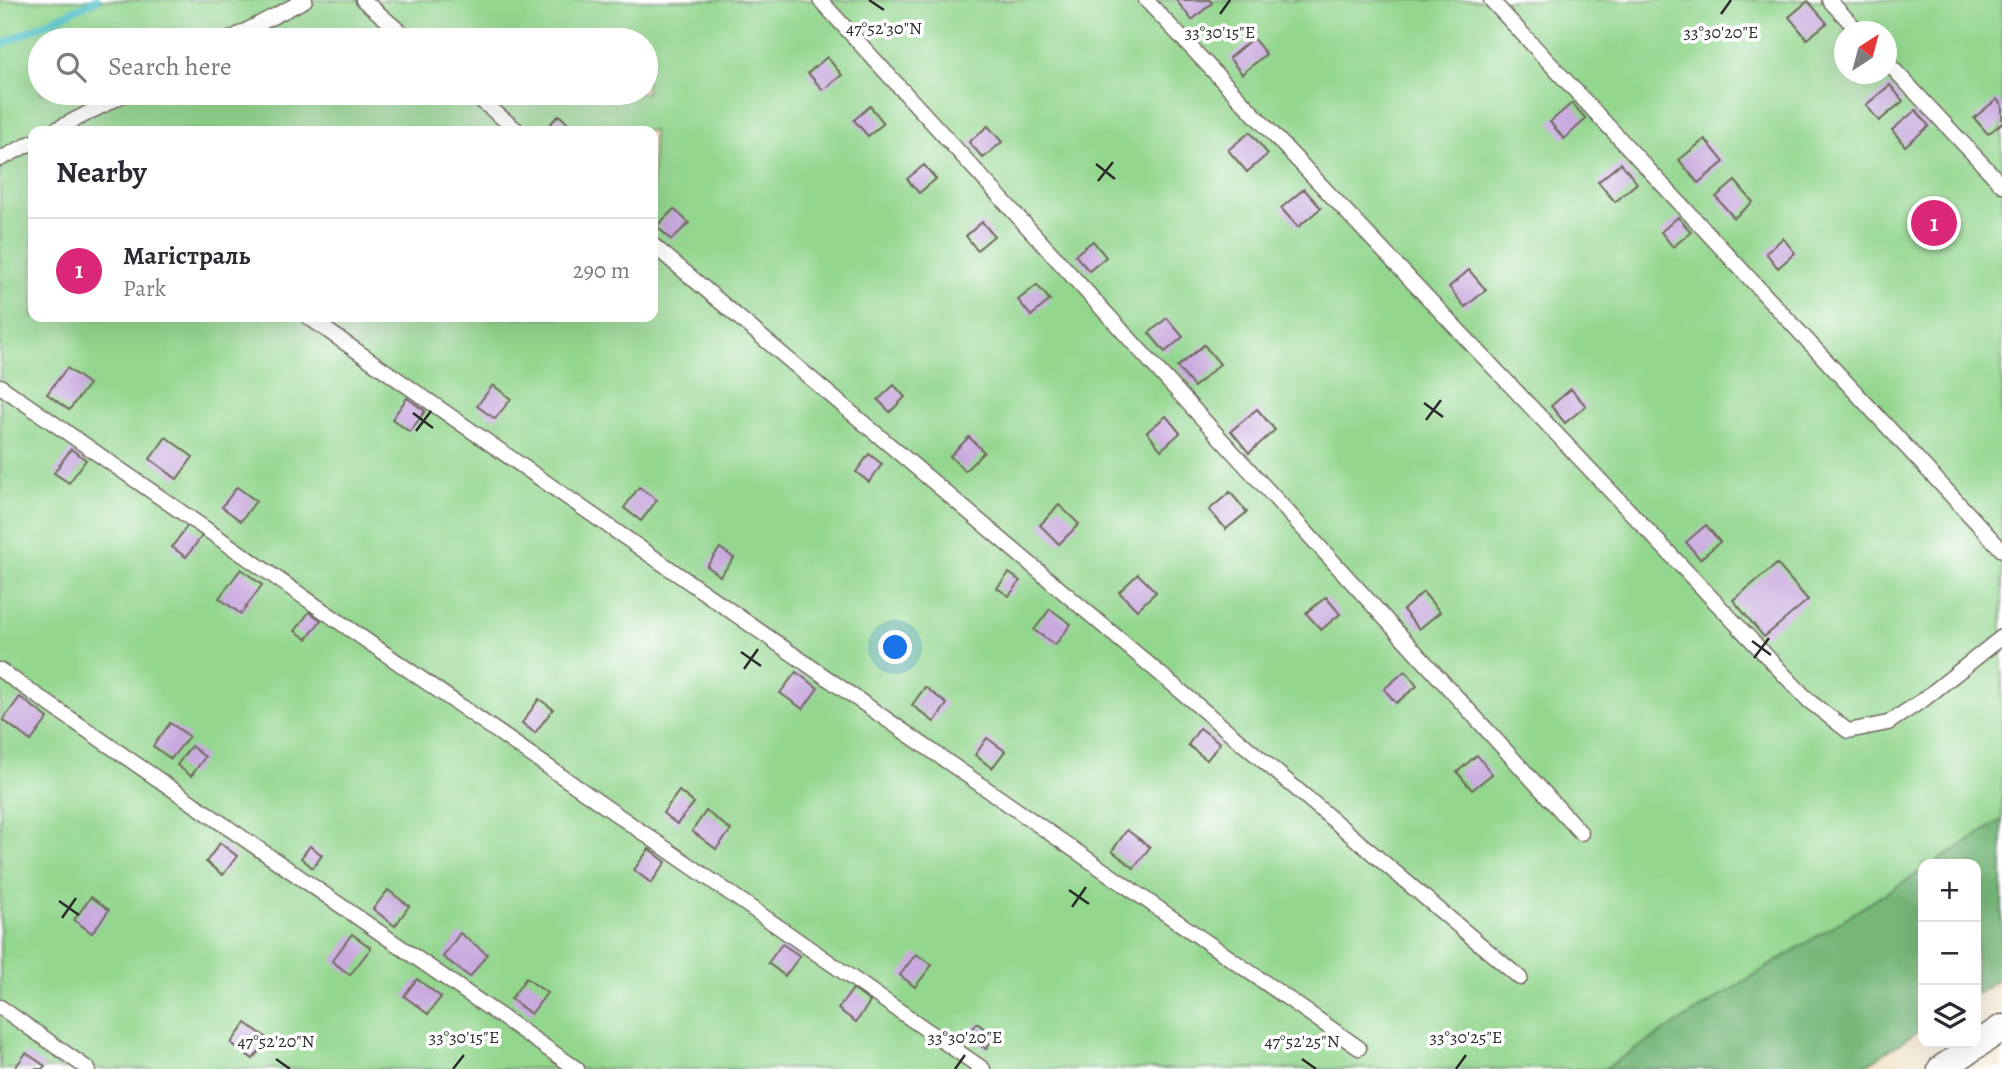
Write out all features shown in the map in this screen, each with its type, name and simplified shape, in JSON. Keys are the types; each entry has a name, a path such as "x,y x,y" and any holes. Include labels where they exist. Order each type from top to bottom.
{"street":[{"path":"1941,1069 2002,1028"}],"lane":[{"path":"251,28 305,0"},
{"path":"363,0 396,28"},
{"path":"820,0 1581,833"},
{"path":"1146,0 1809,701 1836,723 1848,731 1888,723 1923,700 2002,637"},
{"path":"1491,0 2002,550"},
{"path":"1829,0 1849,21"},
{"path":"1897,73 2002,185"},
{"path":"63,126 104,105"},
{"path":"487,105 512,126"},
{"path":"0,159 28,145"},
{"path":"658,249 1520,978"},
{"path":"315,322 1359,1048"},
{"path":"0,386 983,1069"},
{"path":"0,670 576,1069"},
{"path":"0,1007 88,1069"}],"green space":[{"path":"0,0 2002,0 2002,820 1941,859 1918,859 1918,873 1604,1069 0,1069"},
{"path":"2002,820 2002,977 1981,991 1981,859 1941,859"},
{"path":"1918,873 1918,1031 1860,1069 1604,1069"}],"building":[{"path":"1176,0 1210,0 1212,3 1192,20"},
{"path":"1808,1 1827,23 1807,39 1789,17"},
{"path":"1253,38 1266,54 1242,74 1229,58"},
{"path":"827,57 842,75 823,90 808,73"},
{"path":"1890,85 1903,101 1879,121 1866,105"},
{"path":"1997,99 2002,106 2002,123 1988,134 1974,118"},
{"path":"1572,103 1586,119 1564,139 1550,122"},
{"path":"870,106 884,123 868,136 854,120"},
{"path":"1916,110 1929,126 1905,146 1892,130"},
{"path":"559,115 571,126 548,126"},
{"path":"988,126 1002,142 983,158 969,142"},
{"path":"1250,132 1268,154 1247,172 1228,150"},
{"path":"1705,139 1724,162 1698,183 1679,160"},
{"path":"1621,163 1637,183 1615,202 1598,182"},
{"path":"924,165 936,179 919,193 907,179"},
{"path":"1735,181 1753,202 1734,218 1716,197"},
{"path":"1304,189 1321,208 1298,227 1281,208"},
{"path":"674,209 689,223 671,240 658,225"},
{"path":"1678,217 1691,232 1673,247 1661,232"},
{"path":"982,222 994,236 977,250 966,236"},
{"path":"1783,238 1795,253 1778,268 1766,253"},
{"path":"1093,241 1106,257 1089,271 1075,255"},
{"path":"1469,270 1486,290 1465,307 1449,287"},
{"path":"1037,285 1050,300 1031,316 1018,300"},
{"path":"1167,318 1183,337 1165,352 1149,333"},
{"path":"1204,345 1220,364 1194,387 1177,367"},
{"path":"67,368 89,384 69,410 47,394"},
{"path":"493,385 511,399 495,419 477,406"},
{"path":"894,385 905,397 890,412 878,400"},
{"path":"1571,389 1586,406 1565,423 1551,406"},
{"path":"407,398 425,411 410,432 392,419"},
{"path":"1257,409 1275,430 1249,453 1231,431"},
{"path":"1166,416 1180,433 1161,450 1147,432"},
{"path":"166,437 193,457 177,479 150,459"},
{"path":"969,437 984,452 965,471 950,456"},
{"path":"71,449 86,460 69,483 54,473"},
{"path":"869,454 882,464 869,482 856,472"},
{"path":"237,487 256,501 241,521 222,507"},
{"path":"639,487 657,500 641,521 624,508"},
{"path":"1230,492 1247,512 1226,529 1209,510"},
{"path":"1059,505 1079,524 1059,544 1040,525"},
{"path":"188,525 202,536 186,557 172,547"},
{"path":"1706,525 1720,542 1700,559 1686,542"},
{"path":"720,548 734,558 720,576 707,566"},
{"path":"1777,564 1808,600 1764,637 1733,600"},
{"path":"241,569 262,585 241,614 219,598"},
{"path":"1009,573 1020,581 1009,596 997,588"},
{"path":"1138,574 1156,592 1137,610 1119,592"},
{"path":"1423,592 1440,612 1419,629 1403,610"},
{"path":"1326,597 1340,614 1321,630 1306,613"},
{"path":"1050,609 1071,624 1055,645 1034,630"},
{"path":"309,612 321,620 307,639 295,631"},
{"path":"1405,671 1417,686 1396,703 1384,689"},
{"path":"796,672 818,688 803,709 780,693"},
{"path":"925,687 947,704 934,722 912,705"},
{"path":"20,697 48,718 31,741 3,720"},
{"path":"539,699 553,709 535,733 522,723"},
{"path":"170,723 189,736 171,759 153,746"},
{"path":"1200,728 1220,743 1207,760 1188,745"},
{"path":"987,738 1005,751 992,768 975,755"},
{"path":"191,746 205,757 191,776 177,765"},
{"path":"1477,755 1492,774 1472,790 1457,772"},
{"path":"679,791 694,803 677,824 663,813"},
{"path":"706,811 731,830 716,849 692,831"},
{"path":"1127,830 1150,847 1134,868 1112,851"},
{"path":"220,843 237,856 223,875 206,862"},
{"path":"310,846 322,855 313,868 301,858"},
{"path":"649,849 666,862 651,883 634,870"},
{"path":"388,890 409,906 395,926 373,909"},
{"path":"91,897 109,910 92,933 74,920"},
{"path":"460,933 487,954 470,977 443,957"},
{"path":"352,934 371,948 350,975 332,961"},
{"path":"782,944 800,956 785,976 768,963"},
{"path":"916,954 932,965 915,987 900,975"},
{"path":"526,978 547,993 531,1014 511,999"},
{"path":"417,979 441,997 428,1014 404,996"},
{"path":"853,989 870,1002 856,1022 838,1009"},
{"path":"246,1023 268,1039 253,1059 231,1043"},
{"path":"977,1023 995,1037 986,1049 968,1036"},
{"path":"26,1053 45,1066 42,1069 14,1069"}],"waterway":[{"path":"36,28 96,0"},
{"path":"0,45 28,32"}],"place":[{"name":"Магістраль","path":"1934,223"}]}
